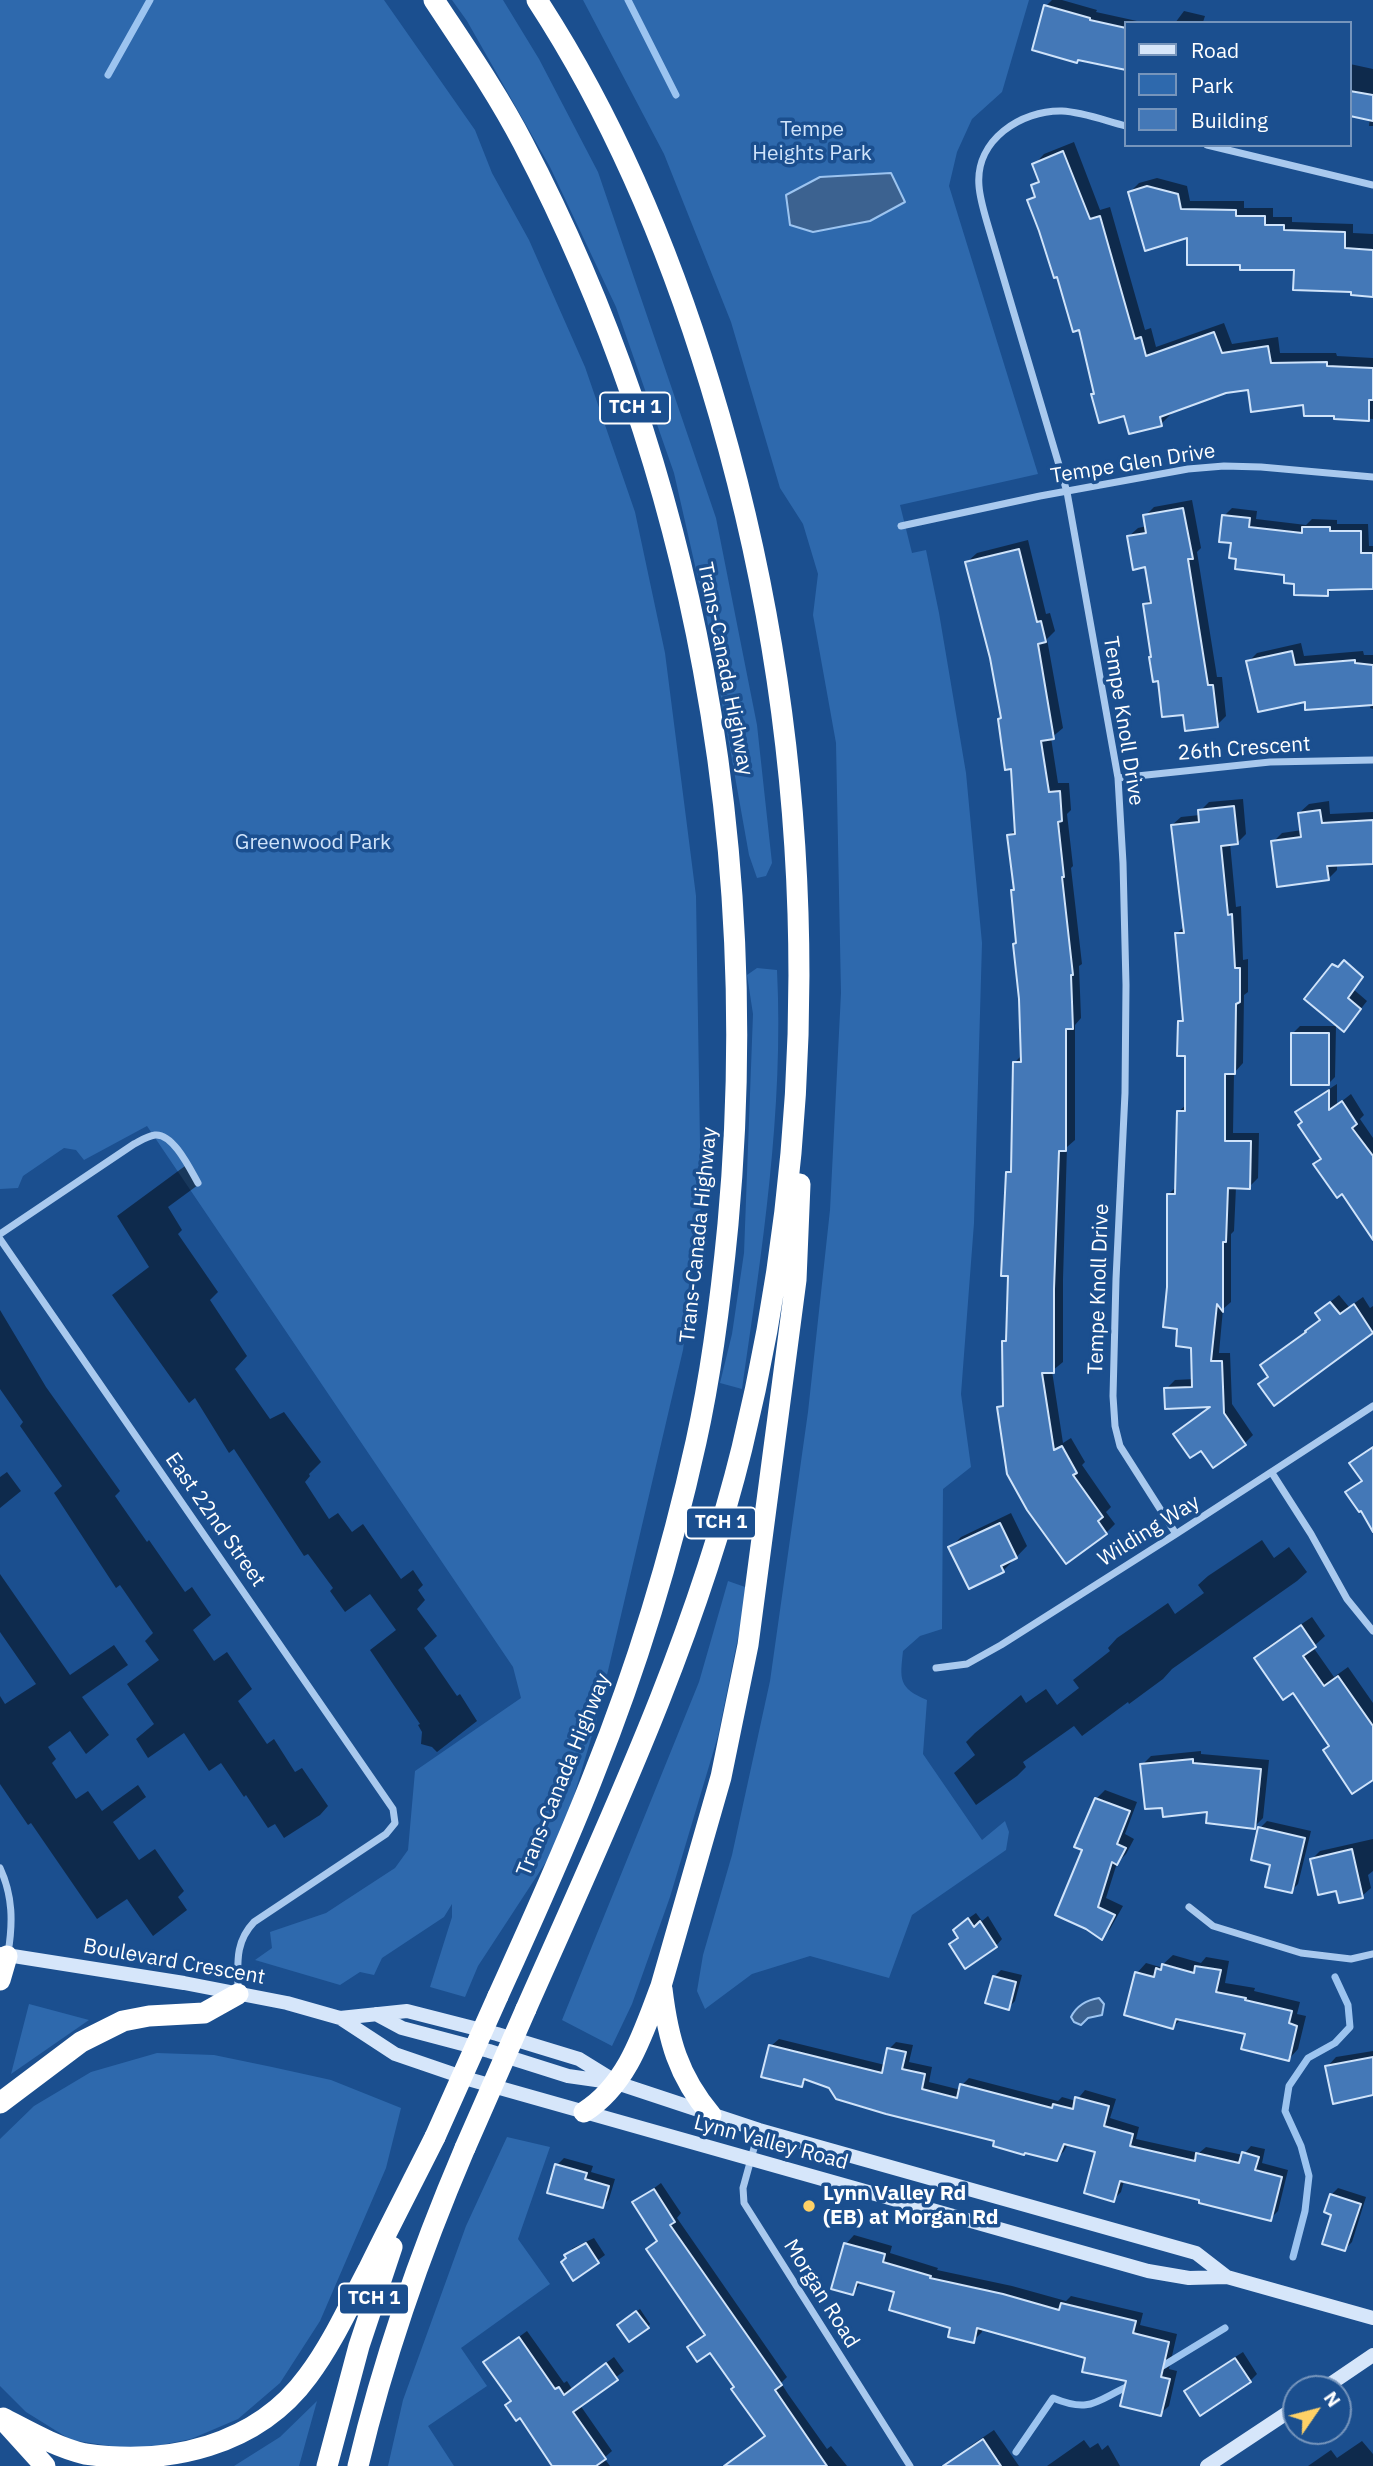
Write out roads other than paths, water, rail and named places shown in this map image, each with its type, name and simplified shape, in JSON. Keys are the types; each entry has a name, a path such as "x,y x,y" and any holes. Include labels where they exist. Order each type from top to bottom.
{"highway":[{"name":"Trans-Canada Highway","path":"327,2466 355,2358 380,2281 435,2137 585,1797 624,1692 671,1542 696,1440 713,1352 732,1182 737,1094 736,932 721,774 693,616 673,535 650,454 620,365 559,213 521,137 434,0"},
{"name":"TCH 1","path":"358,2466 387,2355 413,2276 465,2148 659,1704 698,1596 741,1450 777,1275 796,1096 799,1007 796,854 789,768 767,609 749,521 701,352 670,263 634,177 596,98 537,0"},
{"path":"584,2112 600,2102 617,2083 631,2060 662,1986 721,1777 748,1645 796,1280 800,1153 799,1007"},
{"path":"0,1980 4,1955"},
{"path":"662,1986 670,2040 677,2061 711,2115"},
{"path":"0,2104 81,2042 123,2021 149,2016 204,2013 238,1994"},
{"path":"1,2417 58,2446 86,2454 145,2461 195,2454 246,2432 289,2399 325,2352 435,2137"},
{"path":"1,2417 45,2466"}],"main road":[{"name":"Boulevard Crescent","path":"4,1955 184,1983 287,2003 340,2018 395,2053 468,2079"},
{"name":"Boulevard Crescent","path":"340,2018 407,2011 497,2034"},
{"name":"Lynn Valley Road","path":"376,2014 402,2028 568,2076 617,2083 759,2130 1196,2253 1227,2277"},
{"name":"Lynn Valley Road","path":"497,2034 579,2059 617,2083"},
{"name":"Lynn Valley Road","path":"468,2079 1148,2272 1189,2278 1227,2277 1373,2318"},
{"path":"1344,2375 1373,2355"},
{"path":"1208,2466 1282,2416"}],"street":[{"name":"Tempe Knoll Drive","path":"1124,125 1062,111 1024,118 996,137 986,150 980,167 978,186 1067,492 1118,778 1126,1012 1112,1396 1115,1426 1121,1446 1176,1534"},
{"path":"1215,147 1373,185"},
{"name":"Tempe Glen Drive","path":"901,526 1153,474 1224,466 1373,477"},
{"name":"26th Crescent","path":"1118,778 1270,762 1373,760"},
{"path":"0,1236 134,1144 156,1135 166,1137 173,1144 198,1183"},
{"name":"East 22nd Street","path":"0,1236 393,1809 395,1823 386,1834 254,1922 244,1932 240,1941 238,1994"},
{"name":"Wilding Way","path":"936,1668 967,1664 1272,1473 1373,1406"},
{"path":"1272,1473 1347,1599 1373,1631"},
{"path":"0,1868 11,1908 11,1930 4,1955"},
{"path":"1189,1907 1213,1926 1301,1953 1351,1959 1373,1955"},
{"name":"Morgan Road","path":"759,2130 743,2188 744,2203 910,2466"}],"waterway":[{"path":"108,75 150,0"},
{"path":"628,0 676,95"},
{"path":"1293,2257 1305,2211 1309,2176 1301,2146 1285,2111 1289,2086 1308,2058 1335,2043 1350,2027 1348,2005 1335,1977"},
{"path":"1156,2370 1225,2328"},
{"path":"1016,2452 1053,2398 1066,2403 1086,2405 1131,2385"}],"place":[{"name":"Lynn Valley Rd (EB) at Morgan Rd","path":"809,2206"}],"park label":[{"name":"Tempe Heights Park","path":"812,142"},
{"name":"Greenwood Park","path":"313,843"}]}
